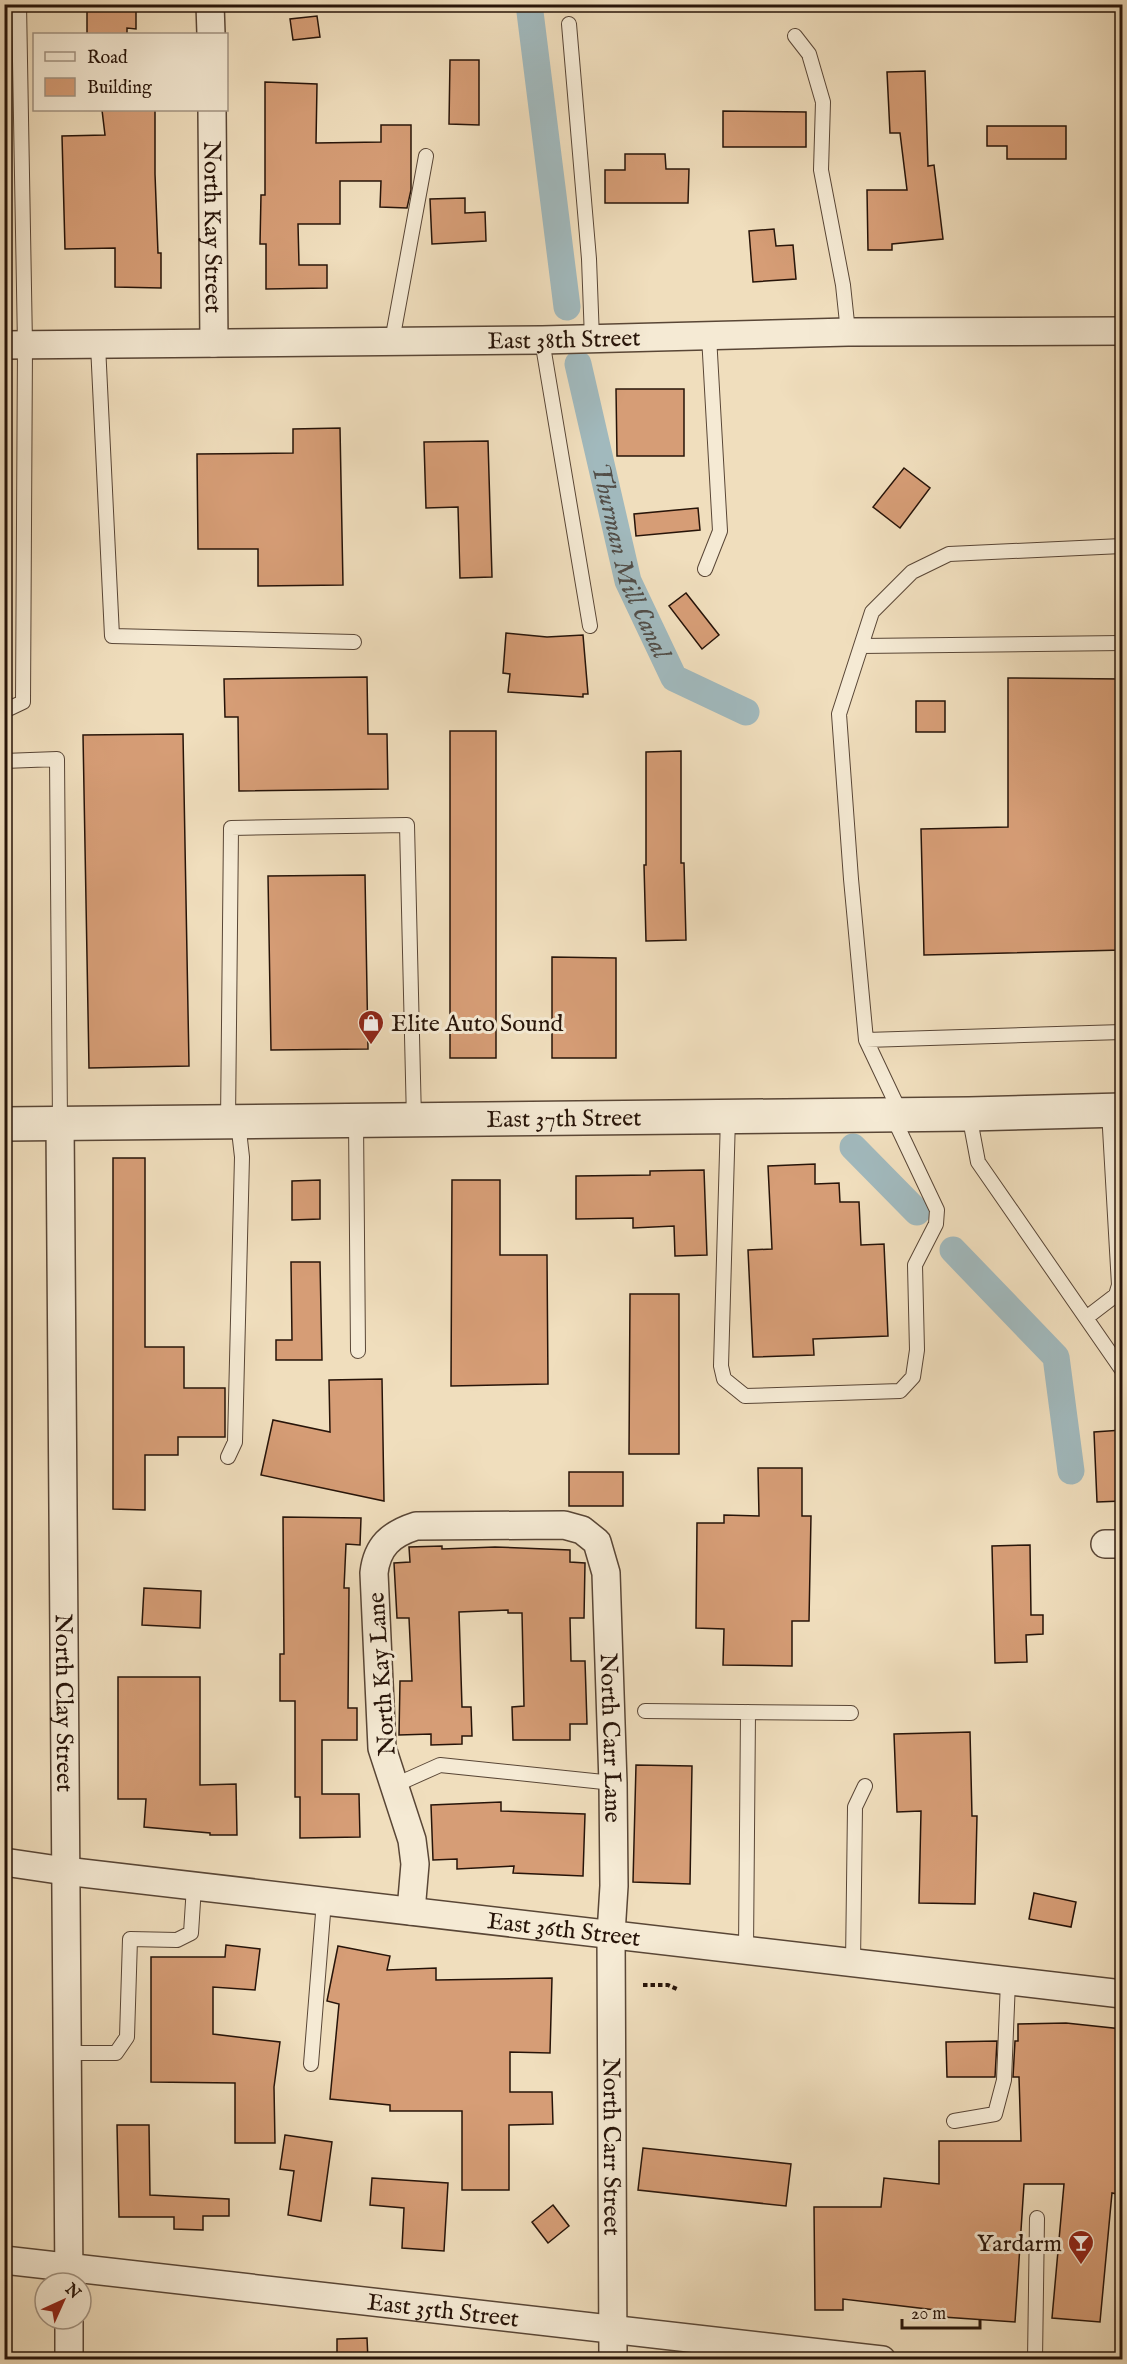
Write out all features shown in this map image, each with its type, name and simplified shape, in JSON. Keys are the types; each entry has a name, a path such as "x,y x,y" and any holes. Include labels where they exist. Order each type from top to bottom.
{"street":[{"path":"210,4 211,33"},
{"name":"North Kay Street","path":"212,111 214,343"},
{"name":"East 38th Street","path":"15,345 542,340 848,332 1122,332"},
{"name":"East 37th Street","path":"4,1124 896,1115 1116,1110"},
{"name":"North Clay Street","path":"60,1123 68,2271"},
{"name":"North Kay Lane","path":"411,1911 416,1864 412,1840 382,1748 374,1573 376,1559 385,1544 398,1532 416,1526 564,1525 582,1530 597,1542"},
{"name":"North Carr Lane","path":"597,1542 606,1573 613,1783 614,1886 611,1934"},
{"name":"East 36th Street","path":"4,1862 1122,1995"},
{"name":"North Carr Street","path":"611,1934 613,2360"},
{"name":"East 35th Street","path":"4,2260 51,2271"},
{"name":"East 35th Street","path":"93,2277 614,2328 882,2360"},
{"path":"69,2331 69,2360"}],"lane":[{"path":"4,711 23,702 15,345 19,4"},
{"path":"569,24 589,259 592,339"},
{"path":"795,36 809,54 823,102 821,170 843,285 848,332"},
{"path":"392,341 426,156"},
{"path":"705,569 720,531 709,336"},
{"path":"542,340 590,626"},
{"path":"98,345 112,636 354,642"},
{"path":"728,1116 721,1366 724,1379 745,1396 900,1391 913,1377 917,1350 915,1265 936,1224 937,1210 866,1040 840,714 872,612 912,572 949,554 1122,546"},
{"path":"861,646 1122,643"},
{"path":"4,761 57,759 60,1123"},
{"path":"228,1457 235,1442 242,1157 233,1122 231,828 407,825 414,1120"},
{"path":"866,1040 1122,1032"},
{"path":"1086,1318 1116,1296 1119,1285 1116,1110"},
{"path":"969,1114 978,1162 1122,1370"},
{"path":"356,1120 358,1351"},
{"path":"645,1711 851,1713"},
{"path":"746,1950 748,1712"},
{"path":"393,1786 440,1765 613,1783"},
{"path":"853,1963 855,1807 865,1786"},
{"path":"67,2053 116,2053 127,2037 130,1939 177,1940 191,1933 194,1886"},
{"path":"311,2064 324,1901"},
{"path":"954,2121 995,2114 1004,2080 1008,1981"},
{"path":"1035,2360 1037,2218"}],"path":[{"path":"644,1985 668,1985 679,1990"}],"building":[{"path":"87,4 136,4 136,29 127,28 127,33 87,33"},
{"path":"317,16 320,37 293,40 290,19"},
{"path":"450,60 479,60 479,125 449,124"},
{"path":"925,71 928,166 934,165 943,239 892,244 892,250 868,250 867,190 907,190 900,133 890,133 887,72"},
{"path":"265,82 317,84 316,143 381,142 381,125 411,125 411,190 407,208 380,207 381,181 340,181 340,224 298,224 299,265 327,265 327,288 266,289 266,244 260,244 261,195 265,195"},
{"path":"102,111 155,111 155,174 158,253 161,253 161,288 115,287 115,248 65,249 62,136 105,135"},
{"path":"723,111 806,112 806,147 723,147"},
{"path":"987,126 1066,126 1066,159 1007,159 1007,146 987,146"},
{"path":"625,154 665,154 666,169 689,169 688,203 605,203 605,170 625,170"},
{"path":"465,198 465,213 485,212 486,241 432,244 430,199"},
{"path":"774,229 776,246 793,245 796,279 753,282 749,231"},
{"path":"616,389 684,389 684,456 617,456"},
{"path":"340,428 343,585 258,586 258,549 198,549 197,454 293,453 293,429"},
{"path":"488,441 492,577 460,578 458,507 426,508 424,442"},
{"path":"904,468 930,488 900,528 873,507"},
{"path":"698,508 700,530 636,536 634,514"},
{"path":"686,593 719,635 702,649 669,606"},
{"path":"506,633 547,637 583,635 588,694 583,694 583,697 508,692 510,674 503,673"},
{"path":"367,677 368,734 387,734 388,789 239,791 238,717 225,717 224,679"},
{"path":"1008,678 1122,679 1122,950 924,955 921,829 1008,827"},
{"path":"916,701 945,701 945,732 916,732"},
{"path":"450,731 496,731 496,1058 450,1058"},
{"path":"183,734 189,1066 89,1068 83,735"},
{"path":"681,751 681,863 684,863 686,940 646,941 644,865 646,865 646,752"},
{"path":"365,875 368,1049 271,1050 268,876"},
{"path":"552,957 616,958 616,1058 552,1058"},
{"path":"113,1158 145,1158 145,1347 184,1347 184,1388 225,1388 225,1437 178,1437 178,1455 145,1455 145,1510 113,1509"},
{"path":"815,1164 815,1184 839,1183 840,1202 859,1202 861,1245 884,1244 888,1336 813,1339 814,1355 753,1357 748,1250 772,1249 768,1166"},
{"path":"704,1170 707,1255 675,1256 674,1226 633,1228 633,1218 576,1219 576,1176 650,1175 650,1171"},
{"path":"320,1180 320,1219 292,1220 292,1181"},
{"path":"452,1180 500,1180 500,1255 547,1255 548,1384 451,1386"},
{"path":"291,1262 320,1262 322,1360 276,1360 276,1340 292,1340"},
{"path":"630,1294 679,1294 679,1454 629,1454"},
{"path":"382,1379 384,1501 261,1475 273,1420 330,1432 329,1380"},
{"path":"1122,1430 1122,1501 1097,1502 1094,1432"},
{"path":"758,1468 802,1468 802,1516 811,1516 809,1621 792,1621 792,1666 723,1665 724,1629 696,1628 697,1523 724,1523 724,1515 759,1516"},
{"path":"569,1472 623,1472 623,1506 569,1506"},
{"path":"283,1517 361,1518 360,1545 346,1544 344,1588 349,1588 348,1708 357,1708 357,1740 322,1740 322,1794 359,1794 360,1837 300,1838 300,1797 295,1797 295,1701 280,1701 280,1654 284,1654"},
{"path":"1030,1545 1031,1615 1043,1615 1043,1634 1026,1635 1027,1662 995,1663 992,1546"},
{"path":"442,1546 442,1549 495,1547 570,1550 570,1562 585,1563 584,1618 570,1618 571,1661 585,1661 587,1724 570,1724 570,1740 513,1740 512,1707 524,1706 522,1613 508,1613 508,1610 459,1612 462,1707 471,1707 472,1736 462,1736 462,1744 431,1745 431,1734 399,1735 400,1681 412,1681 409,1618 397,1618 394,1563 410,1562 409,1547"},
{"path":"144,1588 201,1591 200,1628 142,1625"},
{"path":"118,1677 200,1677 200,1785 236,1784 237,1835 210,1835 210,1833 144,1827 146,1799 118,1799"},
{"path":"970,1732 972,1816 977,1816 975,1904 919,1903 921,1811 897,1812 894,1734"},
{"path":"636,1765 692,1766 690,1884 633,1882"},
{"path":"501,1802 501,1811 585,1814 583,1876 513,1873 514,1866 457,1869 457,1859 433,1860 431,1805"},
{"path":"1034,1893 1076,1902 1071,1927 1029,1919"},
{"path":"226,1945 260,1949 255,1990 213,1987 213,2034 280,2042 274,2087 275,2143 235,2143 235,2083 151,2082 151,1957 225,1957"},
{"path":"338,1946 390,1956 387,1970 436,1968 436,1980 552,1978 550,2053 510,2052 510,2092 552,2092 553,2124 509,2125 509,2190 462,2190 462,2111 390,2111 390,2105 330,2099 339,2004 327,2001"},
{"path":"1066,2023 1122,2029 1120,2089 1122,2089 1122,2195 1112,2193 1100,2322 1052,2318 1064,2184 1024,2184 1015,2322 943,2317 944,2311 843,2299 843,2310 815,2310 814,2207 881,2207 884,2178 939,2184 939,2141 1021,2141 1019,2077 1013,2077 1018,2024"},
{"path":"997,2041 995,2077 947,2077 946,2042"},
{"path":"117,2125 149,2125 150,2195 229,2199 229,2216 203,2216 203,2230 174,2229 174,2217 119,2217"},
{"path":"285,2135 332,2142 321,2221 288,2215 294,2171 280,2169"},
{"path":"643,2148 791,2164 786,2206 638,2190"},
{"path":"372,2178 448,2183 444,2251 402,2248 404,2208 370,2205"},
{"path":"553,2205 569,2226 548,2243 532,2222"},
{"path":"367,2338 368,2360 337,2360 337,2339"}],"waterway":[{"name":"Thurman Mill Canal","path":"529,4 567,307"},
{"name":"Thurman Mill Canal","path":"578,364 628,581 674,678 746,712"},
{"name":"Thurman Mill Canal","path":"853,1147 917,1212"},
{"name":"Thurman Mill Canal","path":"953,1250 1056,1357 1071,1471"}],"place":[{"name":"Elite Auto Sound","path":"371,1046"},
{"name":"Yardarm","path":"1081,2266"}]}
